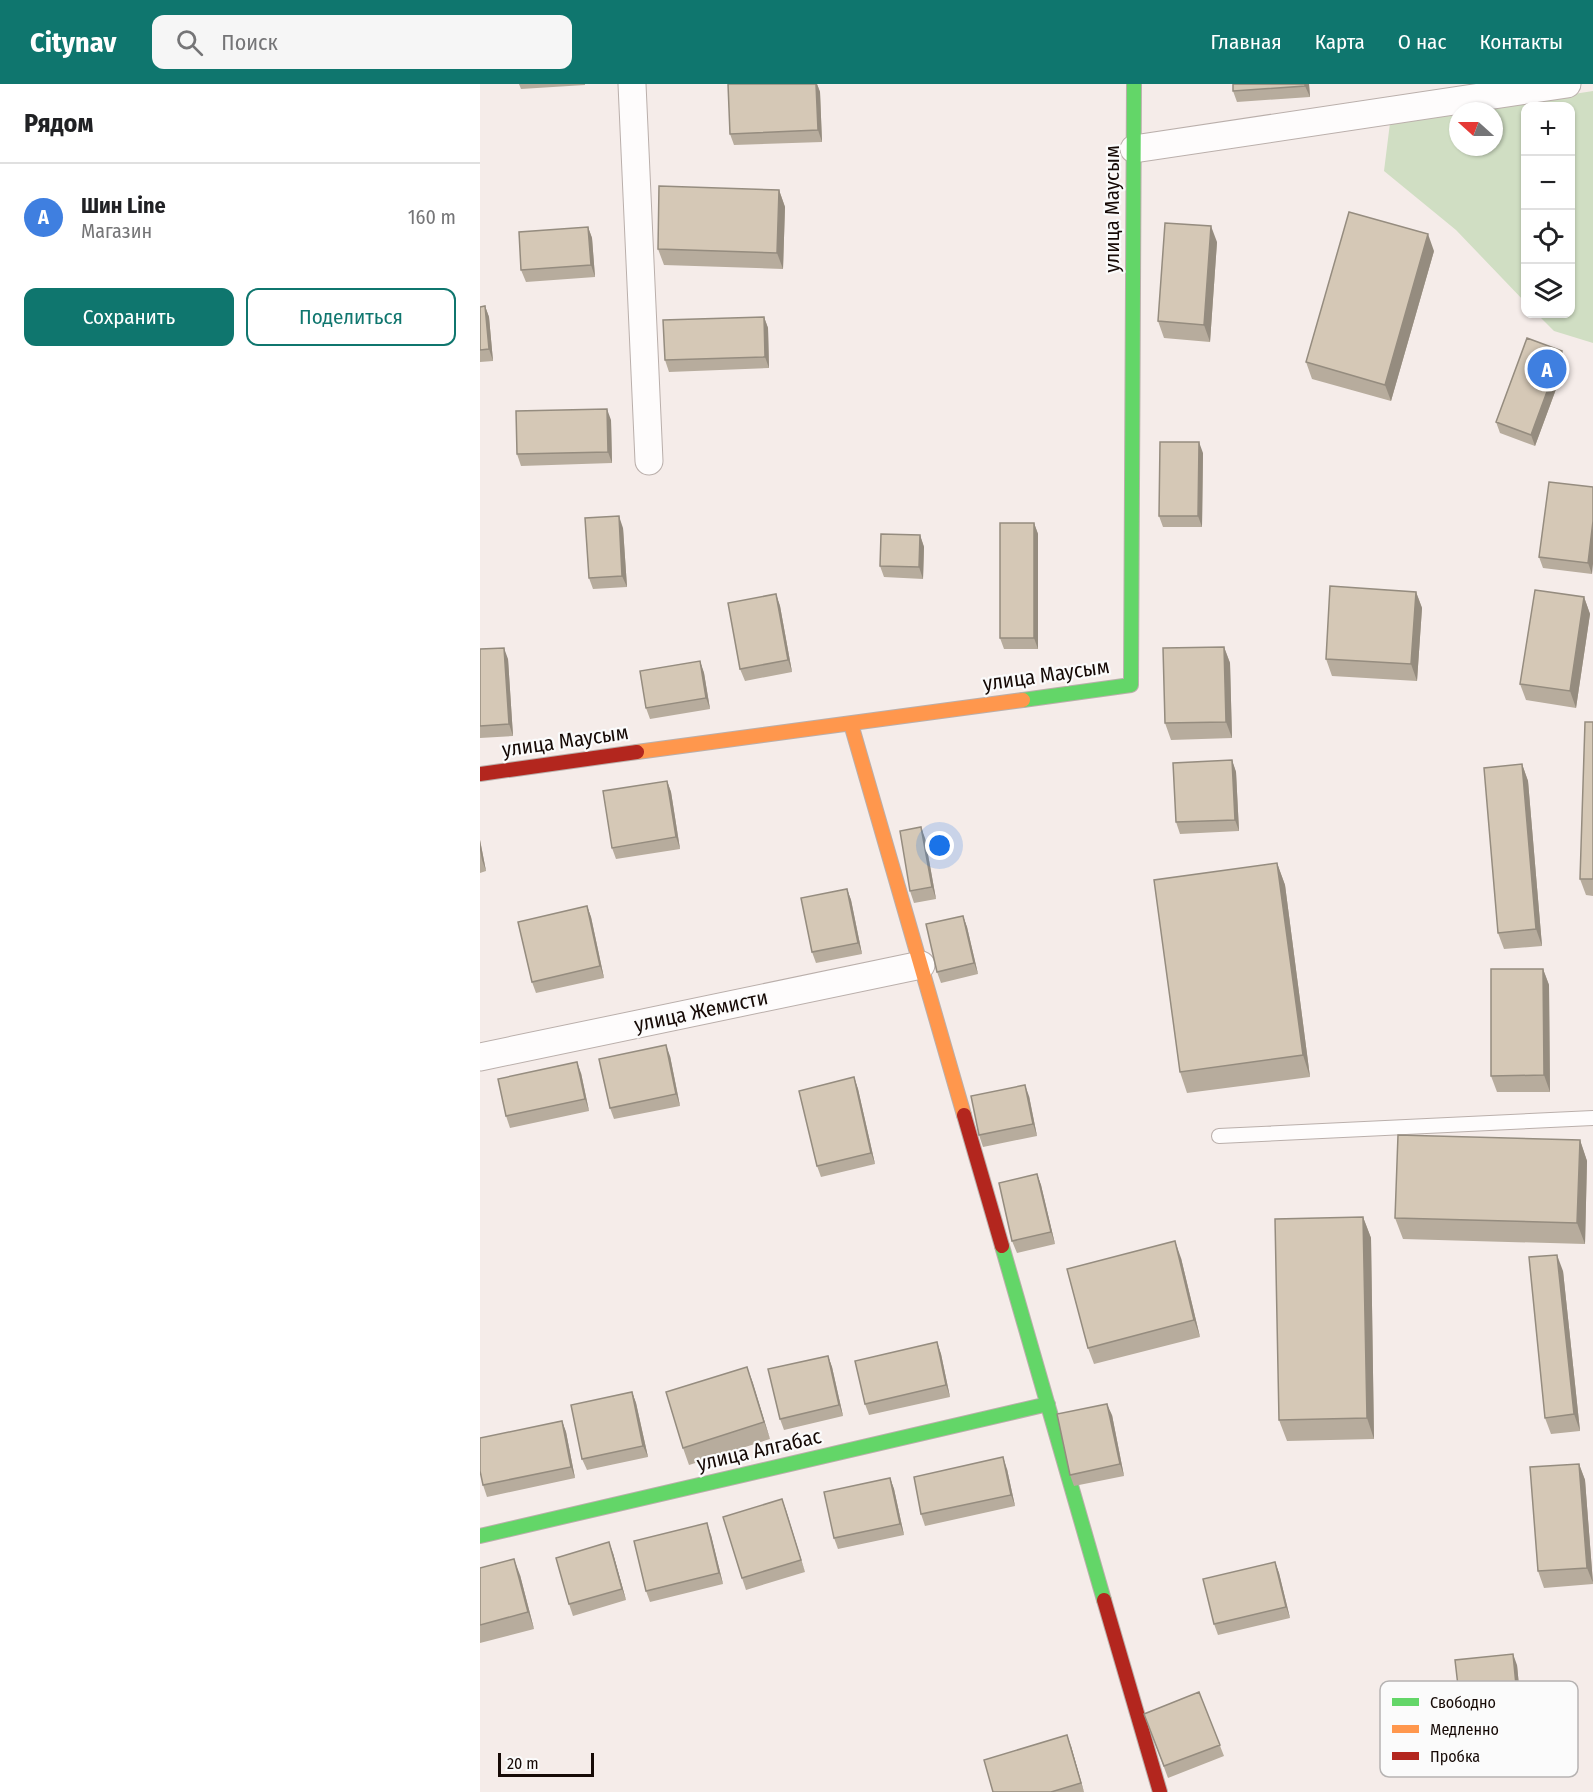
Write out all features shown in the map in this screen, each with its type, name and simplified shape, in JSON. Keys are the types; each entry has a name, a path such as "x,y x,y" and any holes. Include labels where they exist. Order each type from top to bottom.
{"street":[{"path":"632,84 649,461"},
{"name":"улица Маусым","path":"480,774 1131,685 1134,84"},
{"path":"1134,149 1567,84"},
{"path":"851,724 1160,1792"},
{"name":"улица Жемисти","path":"480,1057 921,965"},
{"name":"улица Алгабас","path":"480,1536 1048,1404"}],"lane":[{"path":"1219,1136 1593,1118"}],"green space":[{"path":"1593,91 1593,343 1554,331 1541,318 1575,318 1575,102 1522,102"},
{"path":"1521,102 1521,298 1456,230 1384,171 1390,123 1449,113 1449,156 1503,156 1503,105"}],"building":[{"path":"728,84 816,84 818,130 730,134"},
{"path":"1233,84 1305,84 1305,86 1233,91"},
{"path":"659,186 779,190 777,253 658,249"},
{"path":"1349,212 1428,234 1385,385 1306,362"},
{"path":"1165,223 1211,226 1204,325 1158,321"},
{"path":"588,227 591,265 521,270 519,232"},
{"path":"485,306 489,349 480,350 480,307"},
{"path":"764,317 765,357 665,360 663,320"},
{"path":"1527,338 1562,351 1531,435 1496,422"},
{"path":"607,409 608,452 517,454 516,411"},
{"path":"1160,442 1199,442 1198,516 1159,516"},
{"path":"1549,482 1593,487 1593,521 1588,563 1539,557"},
{"path":"619,516 622,576 589,578 585,518"},
{"path":"1000,523 1034,523 1034,638 1000,638"},
{"path":"881,534 920,535 919,567 880,566"},
{"path":"1330,586 1416,592 1411,664 1326,659"},
{"path":"1535,590 1584,597 1570,691 1520,684"},
{"path":"776,594 788,660 740,669 728,603"},
{"path":"1224,647 1226,722 1165,723 1163,648"},
{"path":"504,648 509,724 480,726 480,649"},
{"path":"700,661 706,698 646,708 640,671"},
{"path":"1585,722 1593,722 1593,879 1580,879"},
{"path":"1232,760 1235,820 1176,822 1173,763"},
{"path":"1522,764 1536,929 1498,933 1484,768"},
{"path":"667,781 676,837 612,848 603,791"},
{"path":"921,827 932,887 910,891 900,831"},
{"path":"1277,863 1303,1055 1180,1072 1154,880"},
{"path":"847,889 858,943 812,952 801,898"},
{"path":"587,906 600,966 532,982 518,922"},
{"path":"963,916 974,963 937,972 926,924"},
{"path":"1491,969 1543,969 1544,1075 1491,1076"},
{"path":"666,1045 676,1094 610,1108 599,1059"},
{"path":"577,1062 585,1099 506,1116 498,1079"},
{"path":"854,1077 871,1153 817,1166 799,1091"},
{"path":"1025,1085 1033,1124 979,1135 971,1096"},
{"path":"1398,1135 1580,1140 1577,1223 1395,1218"},
{"path":"1037,1174 1051,1232 1012,1241 999,1183"},
{"path":"1363,1217 1367,1418 1279,1420 1275,1219"},
{"path":"1175,1241 1194,1320 1088,1348 1067,1269"},
{"path":"1557,1255 1574,1414 1545,1418 1529,1257"},
{"path":"937,1342 946,1385 865,1404 855,1361"},
{"path":"828,1356 839,1405 780,1419 768,1369"},
{"path":"747,1367 764,1422 683,1448 666,1392"},
{"path":"632,1392 643,1446 582,1459 571,1405"},
{"path":"1107,1404 1120,1464 1070,1475 1057,1414"},
{"path":"562,1421 571,1467 483,1485 480,1471 480,1438"},
{"path":"1003,1457 1011,1495 921,1514 914,1477"},
{"path":"1579,1464 1587,1568 1538,1571 1530,1467"},
{"path":"890,1478 900,1524 834,1538 824,1492"},
{"path":"782,1499 801,1560 742,1578 723,1517"},
{"path":"707,1523 719,1573 646,1591 634,1541"},
{"path":"609,1542 622,1589 569,1604 556,1558"},
{"path":"514,1559 528,1612 480,1625 480,1568"},
{"path":"1275,1562 1286,1607 1214,1624 1203,1579"},
{"path":"1513,1654 1516,1681 1457,1681 1455,1660"},
{"path":"1199,1692 1220,1745 1164,1766 1144,1714"},
{"path":"1067,1735 1081,1783 1051,1792 993,1792 984,1760"}],"traffic: fast":[{"path":"1023,700 1131,685 1134,84"},
{"path":"1002,1246 1104,1600"},
{"path":"480,1536 1048,1404"}],"traffic: slow":[{"path":"637,752 1023,700"},
{"path":"851,724 964,1115"}],"traffic: jam":[{"path":"480,774 637,752"},
{"path":"964,1115 1002,1246"},
{"path":"1104,1600 1160,1792"}],"place":[{"name":"Шин Line","path":"1547,369"}]}
